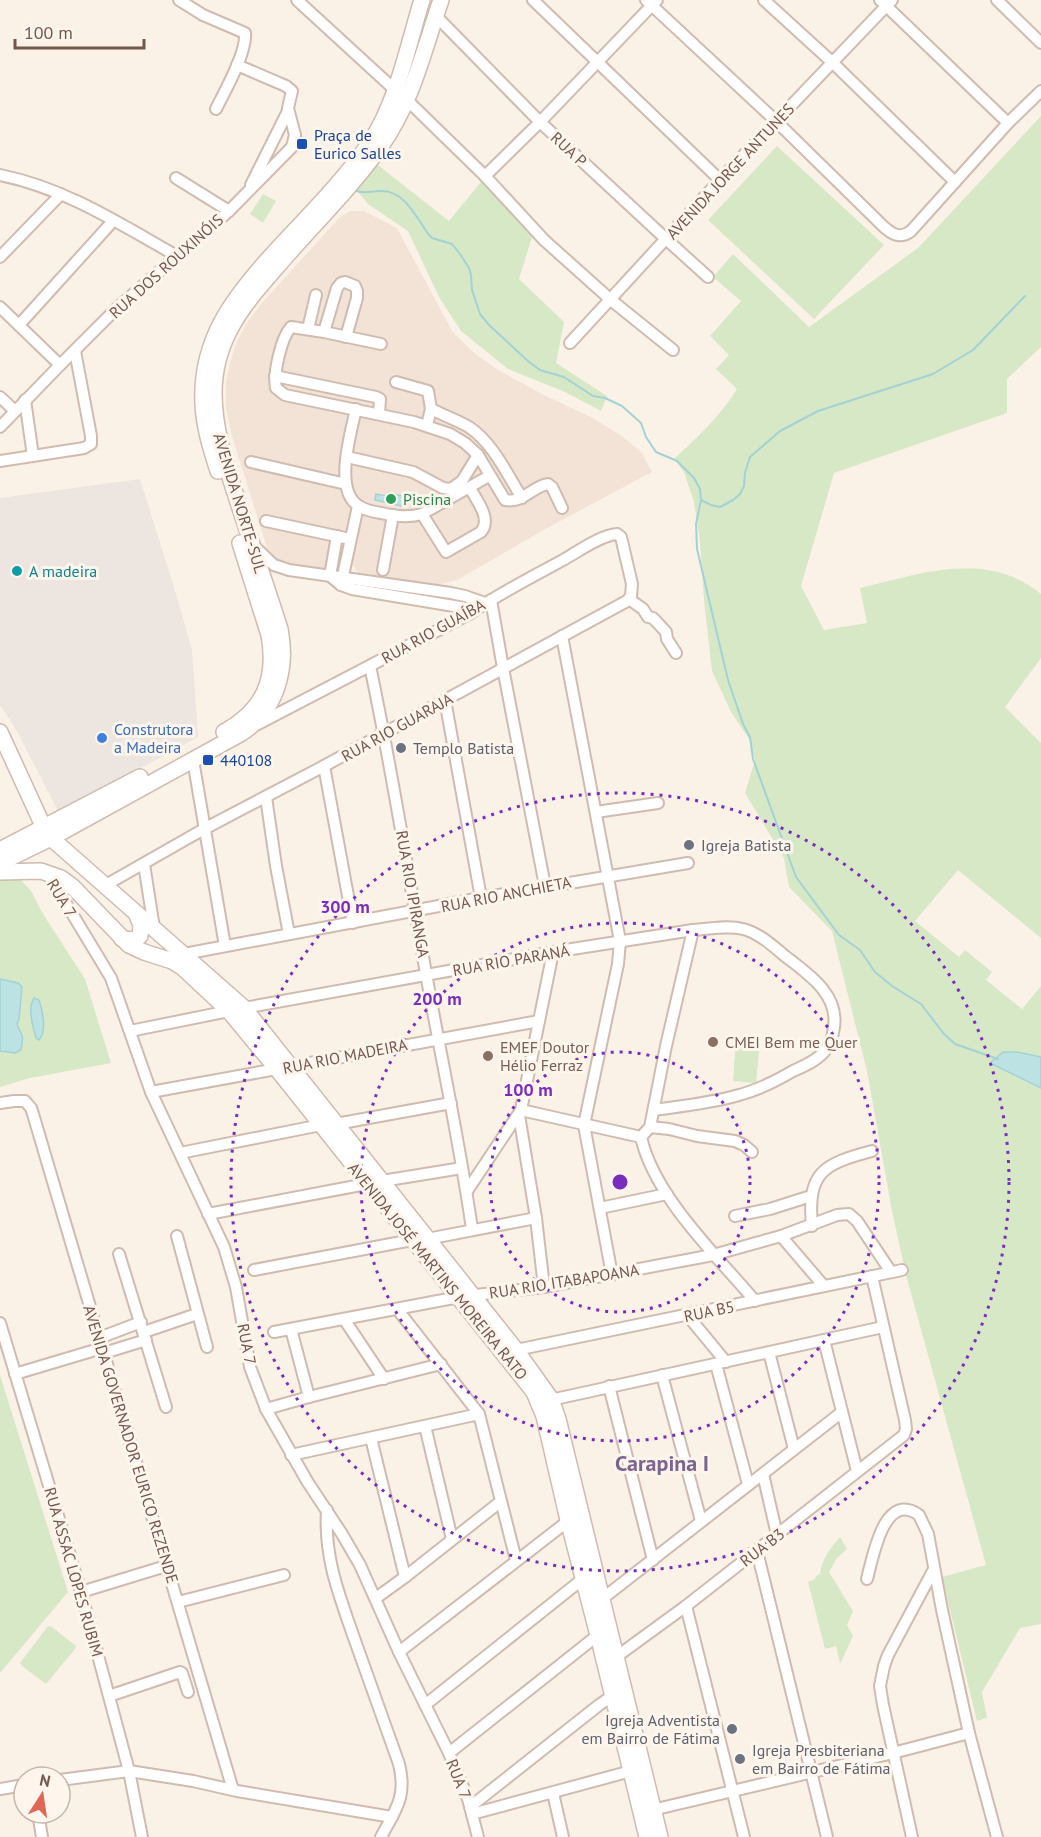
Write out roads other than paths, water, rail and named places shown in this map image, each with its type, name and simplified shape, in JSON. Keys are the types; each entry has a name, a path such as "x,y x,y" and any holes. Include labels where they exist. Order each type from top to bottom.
{"main road":[{"name":"AVENIDA NORTE-SUL","path":"47,833 230,729 249,714 263,696 270,675 272,650 208,441 203,406 205,370 215,335 233,301 370,144 385,117 395,90 422,0"},
{"name":"AVENIDA NORTE-SUL","path":"47,833 193,760 249,728 262,716 272,700 279,679 283,655 280,629 227,467 215,415 215,378 222,346 242,307 372,158 389,133 407,100 420,68 441,0"},
{"path":"0,732 47,833"},
{"path":"0,753 15,763"},
{"path":"0,850 47,833"},
{"path":"0,863 47,833"},
{"name":"AVENIDA JOSÉ MARTINS MOREIRA RATO","path":"47,833 104,886 184,954 236,1009 466,1296 516,1350 558,1419 584,1578 598,1635 619,1699 647,1811 647,1837"},
{"name":"AVENIDA JOSÉ MARTINS MOREIRA RATO","path":"0,873 47,872 61,878 74,887 122,939 136,949 164,958 182,967 236,1009"},
{"path":"122,939 135,940 140,936 141,925 136,913"},
{"name":"AVENIDA JOSÉ MARTINS MOREIRA RATO","path":"466,1296 525,1381 545,1401"},
{"name":"AVENIDA JOSÉ MARTINS MOREIRA RATO","path":"574,1516 602,1599 616,1657 619,1699 631,1771 660,1837"}],"street":[{"path":"179,0 203,15 245,33 246,39 237,65 216,109"},
{"path":"297,0 395,90"},
{"path":"533,0 720,180"},
{"path":"764,0 833,63 955,182"},
{"path":"997,0 1041,43"},
{"path":"485,176 597,63 652,2 884,227 898,236 906,235 911,231 1008,123 1041,91"},
{"path":"886,2 1008,123"},
{"name":"AVENIDA JORGE ANTUNES","path":"570,343 720,180 833,63 886,2"},
{"name":"RUA P","path":"436,16 540,122 708,276"},
{"name":"RUA DOS ROUXINÓIS","path":"0,427 117,309 229,211 292,147 295,135 288,111 292,91 286,86 237,65"},
{"path":"407,100 485,176 544,240 611,300 673,350"},
{"path":"247,194 288,111"},
{"path":"0,175 34,183 61,194 177,256"},
{"path":"176,178 229,211"},
{"path":"0,257 61,194"},
{"path":"19,325 113,220"},
{"path":"324,332 337,288 345,282 354,285 357,291 346,337"},
{"path":"308,329 315,295"},
{"path":"0,307 60,364"},
{"path":"381,344 293,327 288,330 275,376 276,388 282,394 427,425 450,434 465,443 478,455 505,500 513,501 522,498 540,486 548,484 562,508"},
{"path":"0,461 84,448 90,444 91,436 75,351"},
{"path":"275,376 376,397 380,399 379,414"},
{"path":"396,382 426,389 430,394 431,409 427,425"},
{"path":"0,397 15,411"},
{"path":"25,400 33,456"},
{"path":"431,409 470,428 490,448 522,498"},
{"path":"357,410 347,456 346,484 358,506 393,515 422,514 489,476"},
{"path":"347,456 413,472 443,488 451,489 462,481 478,455"},
{"path":"251,462 346,484"},
{"path":"422,514 446,552 481,532 485,527 484,515 470,488"},
{"path":"342,582 358,506"},
{"path":"383,570 393,515"},
{"path":"266,521 350,539"},
{"name":"RUA RIO GUAÍBA","path":"249,728 471,613 488,601 611,535 617,534 622,541 632,584 629,599"},
{"path":"330,576 337,536"},
{"path":"251,543 267,560 282,568 330,576 367,592 460,607 471,613"},
{"path":"342,582 465,596 488,601 545,886"},
{"path":"457,619 465,596"},
{"path":"629,599 643,609 648,617 666,632 676,652"},
{"name":"RUA RIO GUARAJA","path":"104,886 204,829 629,599"},
{"path":"562,636 620,941 618,964 584,1125 612,1275"},
{"name":"RUA RIO IPIRANGA","path":"370,666 385,733 472,1229"},
{"path":"445,700 481,898"},
{"path":"193,760 225,946"},
{"path":"324,766 353,922"},
{"path":"266,797 276,866 290,934"},
{"path":"596,812 658,803"},
{"name":"RUA RIO ANCHIETA","path":"184,954 545,886 688,863"},
{"path":"144,864 154,928"},
{"name":"RUA 7","path":"47,872 104,966 118,996 151,1092 224,1247 231,1268 250,1367 266,1409 291,1455 360,1565 424,1705 449,1753 472,1811 478,1837"},
{"name":"RUA RIO PARANÁ","path":"130,1031 236,1009 553,952 693,930 740,928 752,932 801,969 829,997 835,1020 830,1044 818,1058 774,1082 742,1095 654,1110"},
{"path":"641,1137 650,1127 693,930"},
{"path":"544,1287 520,1113 553,952"},
{"name":"RUA RIO MADEIRA","path":"151,1092 539,1021"},
{"name":"AVENIDA GOVERNADOR EURICO REZENDE","path":"0,1103 25,1101 31,1108 233,1790"},
{"path":"180,1153 451,1103"},
{"path":"520,1113 641,1137"},
{"path":"466,1191 520,1113"},
{"path":"650,1127 735,1141 744,1144 752,1152"},
{"path":"641,1137 647,1160 667,1194 713,1255 755,1301"},
{"path":"812,1226 811,1196 815,1182 824,1171 843,1160 872,1151"},
{"path":"208,1214 462,1168"},
{"path":"600,1208 667,1194"},
{"path":"735,1215 770,1209 811,1196"},
{"name":"RUA RIO ITABAPOANA","path":"274,1332 466,1296 544,1287 713,1255 812,1226 837,1215 849,1214 857,1221 897,1271"},
{"path":"254,1270 536,1218"},
{"path":"177,1236 207,1347"},
{"path":"780,1236 823,1285"},
{"path":"119,1254 166,1407"},
{"name":"RUA B5","path":"516,1350 897,1271"},
{"path":"545,1401 883,1327 872,1276"},
{"path":"398,1310 479,1414 516,1560"},
{"path":"15,1374 198,1314"},
{"path":"688,1316 721,1363 748,1484"},
{"path":"344,1319 384,1379"},
{"name":"RUA ASSAC LOPES RUBIM","path":"0,1323 81,1592 129,1771 142,1837"},
{"name":"RUA B3","path":"616,1657 757,1551 898,1441 906,1432 883,1327"},
{"path":"291,1329 309,1397"},
{"path":"102,1346 144,1331"},
{"path":"824,1340 857,1471"},
{"path":"769,1352 794,1449"},
{"path":"266,1409 441,1364"},
{"path":"662,1375 701,1521"},
{"path":"609,1386 653,1560"},
{"path":"602,1599 842,1412"},
{"path":"291,1455 479,1414"},
{"path":"425,1426 452,1539"},
{"path":"371,1438 405,1577"},
{"path":"763,1474 777,1535"},
{"path":"376,1598 500,1502"},
{"path":"867,1579 882,1529 892,1514 898,1510 907,1509 920,1515 931,1548 969,1733 997,1837"},
{"path":"327,1510 326,1539 332,1570 403,1779 402,1796 381,1837"},
{"path":"399,1652 574,1516"},
{"path":"757,1551 827,1837"},
{"path":"81,1592 166,1566"},
{"path":"912,1837 881,1696 882,1675 888,1655 934,1569"},
{"path":"178,1602 284,1575"},
{"path":"424,1705 584,1578"},
{"path":"686,1606 744,1837"},
{"path":"449,1753 598,1635"},
{"path":"109,1696 180,1672 188,1692"},
{"path":"472,1811 599,1705 619,1699"},
{"path":"647,1811 969,1733"},
{"path":"72,1778 129,1771 392,1817"},
{"path":"472,1811 553,1793 631,1771"},
{"path":"553,1793 563,1837"}],"water":[{"name":"Piscina","path":"388,493 408,497 406,507 375,500 376,494 387,496"},
{"path":"0,979 18,983 22,987 17,1024 22,1036 21,1050 15,1053 0,1051"},
{"path":"34,998 39,1000 43,1016 44,1027 39,1040 36,1038 31,1018"},
{"path":"1003,1052 1017,1052 1041,1057 1041,1088 990,1063"}],"waterway":[{"path":"356,191 389,192 404,200 432,238 452,244 460,254 469,268 472,290 480,314 489,325 540,370 564,377 593,396 605,398 622,406 641,423 646,437 656,452 677,461 694,478 700,489 701,500 696,524 697,549 728,680 743,724 750,737 753,759 796,877 839,935 860,950 875,972 921,1004 944,1034 955,1044 998,1059"},
{"path":"701,500 720,507 740,494 750,457 780,431 818,411 933,374 973,350 1025,296"}],"place":[{"name":"Praça de Eurico Salles","path":"302,144"},
{"name":"Piscina","path":"391,499"},
{"name":"A madeira","path":"17,571"},
{"name":"Construtora a Madeira","path":"102,738"},
{"name":"Templo Batista","path":"401,748"},
{"name":"440108","path":"208,760"},
{"name":"Igreja Batista","path":"689,845"},
{"name":"CMEI Bem me Quer","path":"713,1042"},
{"name":"EMEF Doutor Hélio Ferraz","path":"488,1056"},
{"name":"Igreja Adventista em Bairro de Fátima","path":"732,1729"},
{"name":"Igreja Presbiteriana em Bairro de Fátima","path":"740,1759"}],"district":[{"name":"Carapina I","path":"662,1463"}]}
